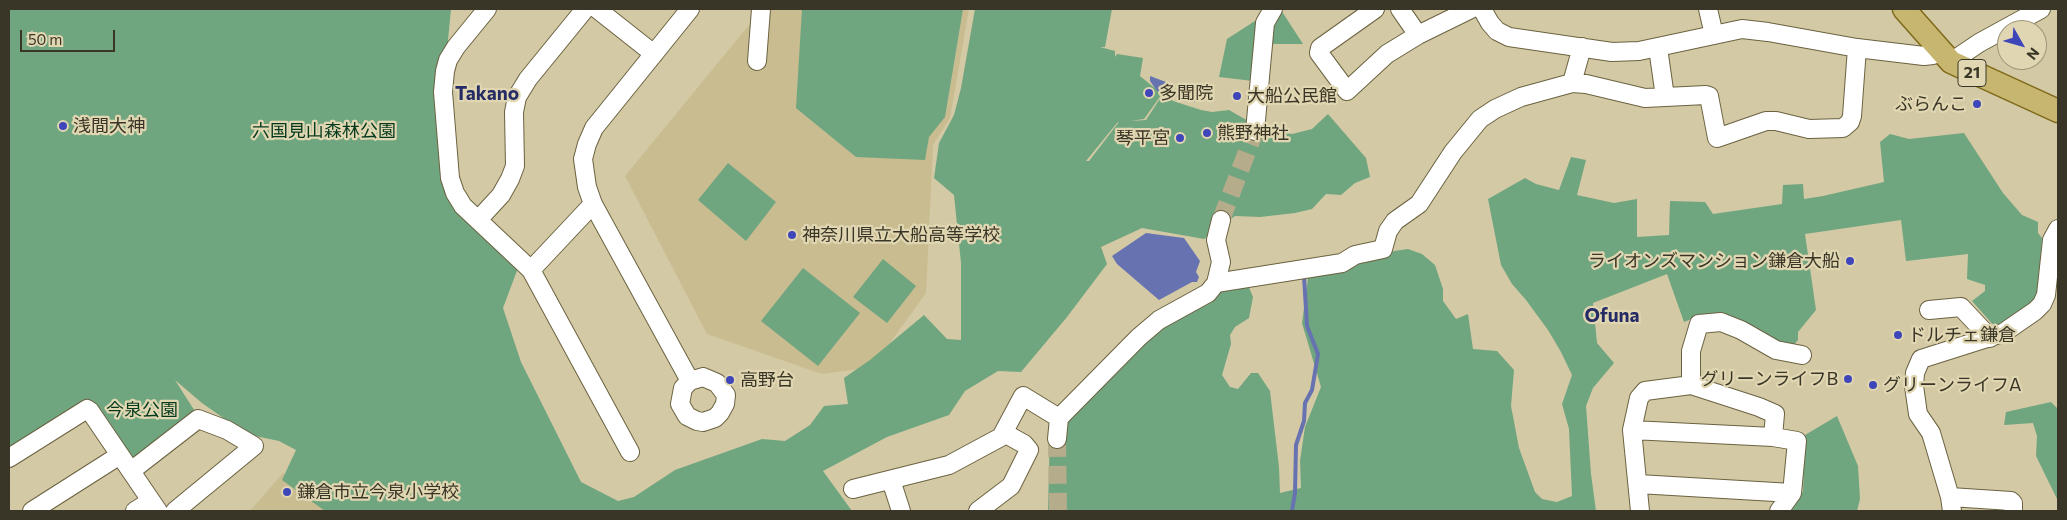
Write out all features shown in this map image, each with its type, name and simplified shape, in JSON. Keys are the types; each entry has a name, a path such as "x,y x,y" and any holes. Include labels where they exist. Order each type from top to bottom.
{"main road":[{"name":"21","path":"1904,9 1945,56 2058,111"}],"street":[{"path":"487,9 456,47 448,60 443,92 450,178 455,193 463,206 531,270 630,452"},
{"path":"478,220 501,194 515,166 514,112 517,97 528,79 585,9"},
{"path":"597,9 654,54"},
{"path":"690,9 594,128 587,144 584,160 584,174 593,204 690,381"},
{"path":"757,62 761,9"},
{"path":"1255,131 1265,23 1273,9"},
{"path":"1375,9 1320,48 1319,53 1347,90 1387,54 1418,35 1471,9"},
{"path":"1400,9 1418,35"},
{"path":"1482,9 1497,31 1508,37 1612,52 1658,48 1742,30 1768,32 1857,48 1924,56 1945,56 1979,42 2041,9"},
{"path":"1708,9 1714,35"},
{"path":"1572,83 1582,47"},
{"path":"1658,48 1665,97"},
{"path":"1216,283 1342,263 1355,255 1383,249 1388,231 1394,221 1420,204 1453,152 1480,119 1495,109 1522,97 1572,83 1600,87 1634,97 1706,94 1709,96 1718,138 1766,121 1776,121 1809,129 1843,128 1850,122 1852,116 1857,48"},
{"path":"531,270 593,204"},
{"path":"1057,439 1059,418 1139,337 1159,320 1208,293 1216,283 1221,262 1216,240 1220,220"},
{"path":"2013,511 2013,503 2010,501 1951,504 1931,433 1918,414 1914,373 1922,359 2003,333 2036,311 2046,295 2056,237"},
{"path":"1929,310 1961,307 1990,338"},
{"path":"1691,385 1691,352 1699,324 1721,322 1741,330 1776,350 1802,355"},
{"path":"1640,511 1632,430 1638,398 1645,391 1691,385 1775,414 1773,437"},
{"path":"853,489 948,465 1001,438 1023,396 1059,418"},
{"path":"9,458 87,409 155,506 134,511"},
{"path":"131,471 198,419 227,430 254,446 175,511"},
{"path":"1632,430 1773,437 1797,441 1792,493 1779,511"},
{"path":"978,511 1011,486 1029,450 1024,444 1004,433"},
{"path":"32,511 120,455"},
{"path":"891,480 901,511"},
{"path":"1638,484 1792,493"}],"shaded area":[{"name":"神奈川県立大船高等学校","path":"755,9 969,9 950,118 933,145 926,293 884,351 859,369 822,374 707,334 625,176 754,19"},
{"name":"鎌倉市立今泉小学校","path":"283,473 332,511 250,511"}],"green space":[{"path":"9,9 451,9 443,92 455,193 521,260 503,308 521,362 581,482 618,501 634,497 675,470 762,439 785,441 810,425 824,406 848,404 844,378 870,360 924,315 947,339 961,340 961,263 954,195 934,178 939,143 954,115 961,88 975,9 1112,9 1105,47 1100,47 1115,51 1115,57 1117,54 1143,58 1140,76 1162,94 1144,119 1130,121 1146,120 1163,94 1173,101 1201,110 1212,112 1229,110 1250,122 1259,130 1292,134 1312,129 1328,114 1366,158 1370,177 1355,183 1341,195 1326,194 1312,209 1260,217 1235,216 1204,239 1142,228 1101,247 1107,264 1067,317 1021,372 998,371 965,391 949,415 887,437 823,471 852,511 325,511 282,480 296,450 279,441 246,434 202,403 175,380 196,413 137,460 130,457 92,403 9,450","holes":["1119,122 1089,161 1086,161"]},
{"path":"802,9 963,9 945,117 929,137 925,160 856,157 796,108"},
{"path":"1281,10 1303,44 1270,44 1273,15"},
{"path":"1258,19 1253,81 1219,77 1227,39"},
{"path":"1964,133 2003,193 2022,215 2038,222 2038,233 2042,238 2039,293 2026,310 1995,327 1972,301 1985,291 1985,285 1967,279 1968,254 1906,261 1901,220 1805,234 1816,310 1798,332 1798,340 1791,348 1742,321 1728,316 1699,316 1684,322 1667,274 1593,303 1597,343 1614,363 1593,388 1586,406 1596,511 1048,511 1050,427 1108,373 1178,316 1207,304 1220,292 1248,285 1253,297 1249,318 1235,327 1230,335 1231,344 1222,375 1230,387 1238,389 1251,373 1258,373 1270,391 1279,467 1280,493 1301,488 1300,461 1305,427 1321,387 1302,323 1309,270 1361,256 1408,249 1422,254 1435,265 1443,289 1443,301 1456,319 1468,314 1473,349 1497,351 1514,370 1511,406 1519,448 1535,492 1542,499 1557,502 1572,496 1569,429 1562,404 1572,375 1548,330 1512,284 1501,265 1488,199 1525,178 1536,184 1559,190 1571,157 1586,160 1577,195 1614,203 1637,199 1637,237 1669,235 1670,201 1705,202 1713,214 1782,204 1783,185 1803,184 1804,199 1884,182 1880,142 1890,134 1909,139"},
{"path":"728,163 776,202 746,241 698,200"},
{"path":"883,259 916,286 887,323 853,297"},
{"path":"803,268 860,313 818,366 761,321"},
{"path":"2051,402 2058,409 2058,501 2036,456 2037,436 2033,423 2004,425 2006,412"},
{"path":"1837,416 1858,466 1860,499 1857,511 1788,511 1799,499 1803,491 1805,435"}],"water":[{"path":"1150,76 1166,82 1170,91 1174,94 1198,97 1199,102 1184,101 1168,92 1157,91 1150,81"},
{"path":"1146,233 1184,238 1200,261 1196,272 1199,277 1197,282 1192,282 1159,300 1117,264 1112,256"}],"waterway":[{"path":"1292,511 1295,493 1296,445 1304,421 1305,403 1312,390 1318,354 1307,326 1304,276"}],"tunnel":[{"path":"1221,220 1255,131"},
{"path":"1057,439 1058,511"}],"place":[{"name":"多聞院","path":"1149,93"},
{"name":"大船公民館","path":"1237,96"},
{"name":"ぶらんこ","path":"1977,104"},
{"name":"浅間大神","path":"63,126"},
{"name":"熊野神社","path":"1207,133"},
{"name":"琴平宮","path":"1180,138"},
{"name":"神奈川県立大船高等学校","path":"792,235"},
{"name":"ライオンズマンション鎌倉大船","path":"1850,261"},
{"name":"ドルチェ鎌倉","path":"1898,335"},
{"name":"グリーンライフB","path":"1848,379"},
{"name":"高野台","path":"730,380"},
{"name":"グリーンライフA","path":"1873,385"},
{"name":"鎌倉市立今泉小学校","path":"287,492"}],"district":[{"name":"Takano","path":"487,94"},
{"name":"Ofuna","path":"1612,316"}],"park label":[{"name":"六国見山森林公園","path":"324,131"},
{"name":"今泉公園","path":"142,410"}]}
